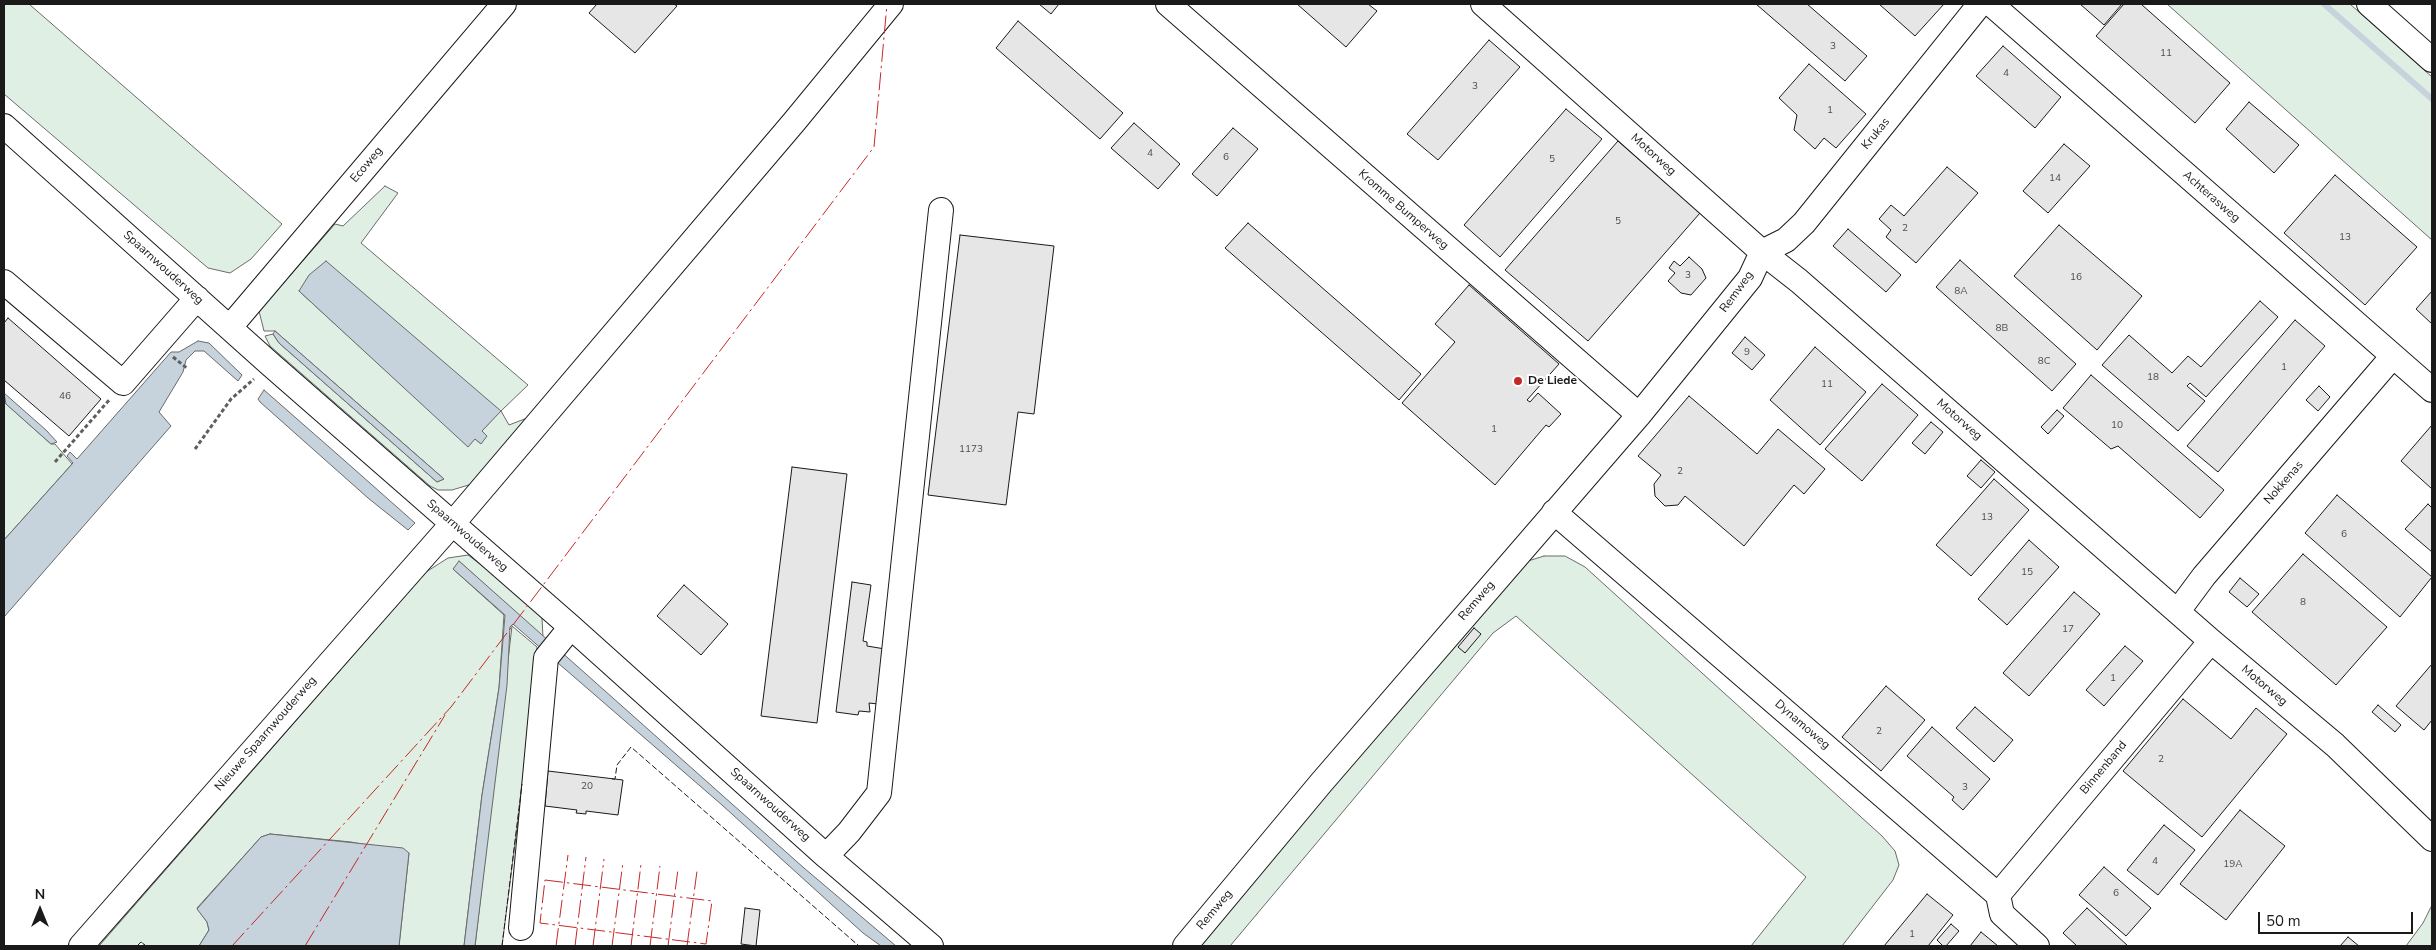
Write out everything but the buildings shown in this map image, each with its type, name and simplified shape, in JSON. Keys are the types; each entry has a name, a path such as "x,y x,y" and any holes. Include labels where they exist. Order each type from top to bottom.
{"street":[{"name":"Ecoweg","path":"230,327 504,4"},
{"name":"Nieuwe Spaarnwouderweg","path":"80,946 453,523 794,122 891,4"},
{"name":"Kromme Bumperweg","path":"1168,4 1639,415"},
{"name":"Motorweg","path":"1483,4 1762,252 1799,281 2211,641 2335,745 2432,839"},
{"name":"Krukas","path":"1762,252 1786,240 1804,223 1980,4"},
{"name":"Achterasweg","path":"1990,4 2432,390"},
{"path":"2369,4 2432,60"},
{"name":"Spaarnwouderweg","path":"4,126 270,364 453,523 558,642 826,856 931,946"},
{"path":"826,856 849,832 879,793 941,210"},
{"name":"Remweg","path":"1185,946 1554,512 1639,415 1750,278 1762,252"},
{"path":"4,282 123,383 197,298"},
{"name":"Nokkenas","path":"2178,611 2204,576 2393,356"},
{"name":"Dynamoweg","path":"1554,512 1998,895 2002,914 2037,946"},
{"name":"Binnenband","path":"1998,895 2211,641"},
{"path":"521,928 558,642"}],"path":[{"path":"167,352 188,369"},
{"path":"196,449 231,399 270,364"},
{"path":"54,462 123,383"}],"green space":[{"path":"4,4 29,4 282,224 251,259 230,273 208,268 4,94"},
{"path":"2167,4 2350,4 2432,77 2432,240"},
{"path":"385,186 398,193 361,243 528,385 501,411 509,425 527,418 472,484 452,490 438,490 430,486 270,346 265,336 273,334 279,343 437,482 444,479 275,331 264,331 259,311 335,224 343,226","holes":["299,291 500,411 482,431 480,443 475,439 468,446"]},
{"path":"4,402 51,444 55,444 72,464 4,540"},
{"path":"468,555 512,588 542,618 543,637 460,562 453,569 504,615 499,688 482,795 464,946 399,946 409,853 351,842 270,834 261,837 197,908 207,922 209,930 199,946 146,946 141,942 137,946 99,946 426,572 448,558"},
{"path":"1544,556 1565,556 1585,567 1882,836 1895,851 1899,865 1893,880 1842,946 1751,946 1806,877 1516,616 1493,633 1230,946 1195,946 1528,561"},
{"path":"512,626 537,647 524,773 502,946 475,946"},
{"path":"2432,905 2432,946 2406,946 2423,923"}],"shaded area":[{"path":"326,261 501,411 482,431 487,436 481,444 475,439 468,447 299,291 309,275"},
{"path":"275,331 444,479 437,482 279,343 273,334"},
{"path":"198,341 209,343 242,375 238,381 204,351 195,351 186,360 183,372 159,412 171,426 4,617 4,540 73,463 67,456 70,452 77,459 171,352 179,352"},
{"path":"264,390 415,523 408,530 368,498 260,402 258,399"},
{"path":"4,393 57,442 51,444 6,404"},
{"path":"459,561 804,868 896,946 881,946 863,933 722,805 513,624 510,627 507,685 475,946 464,946 482,795 499,688 505,615 453,569"},
{"path":"270,834 403,848 409,853 399,946 199,946 209,930 207,922 197,909 261,837"}],"waterway":[{"path":"2324,4 2432,99"}],"fence":[{"path":"612,779 615,779 617,765 631,747 859,946"},
{"path":"502,946 522,784"},
{"path":"137,946 141,942 146,946"}],"power":[{"path":"232,946 451,707 874,147 887,4"},
{"path":"305,946 445,715"},
{"path":"556,946 568,855"},
{"path":"575,946 586,857"},
{"path":"593,946 604,859"},
{"path":"612,946 623,862"},
{"path":"631,946 641,864"},
{"path":"650,946 660,866"},
{"path":"668,946 678,869"},
{"path":"687,946 697,871"},
{"path":"545,880 712,901 706,944 540,923 545,880"}],"place":[{"name":"De Liede","path":"1518,381"}]}
